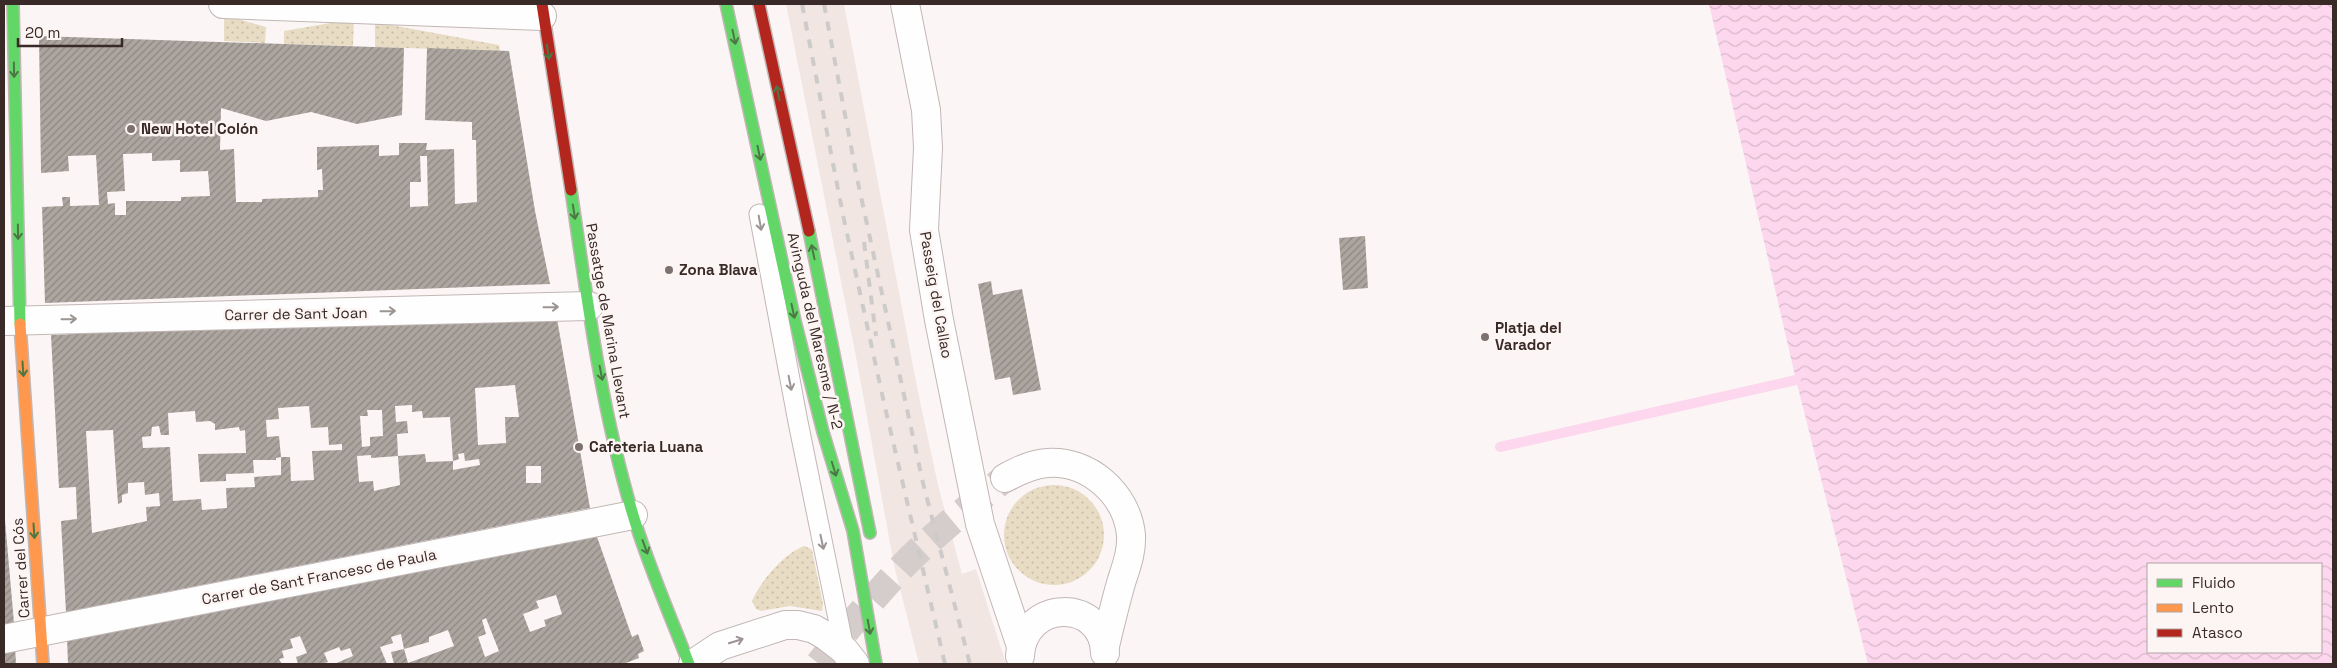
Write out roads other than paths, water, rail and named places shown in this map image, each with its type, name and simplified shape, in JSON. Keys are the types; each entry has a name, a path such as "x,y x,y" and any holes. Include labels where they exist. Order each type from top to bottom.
{"street":[{"name":"Carrer del Cós","path":"13,4 12,321 42,664"},
{"path":"223,4 542,10"},
{"name":"Avinguda del Maresme / N-2","path":"726,4 798,330 823,432 853,531 876,664"},
{"name":"Avinguda del Maresme / N-2","path":"759,4 831,334 872,548"},
{"name":"Passeig del Callao","path":"905,4 926,110 928,148 924,230 929,264 980,524 988,552 1001,582 1021,655"},
{"name":"Passatge de Marina Llevant","path":"542,10 589,306 609,415 634,516 689,664"},
{"name":"Carrer de Sant Joan","path":"12,321 589,306"},
{"path":"1005,478 1025,467 1047,462 1079,468 1096,476 1113,491 1125,513 1131,535 1130,555 1105,655"},
{"name":"Carrer de Sant Francesc de Paula","path":"4,639 634,516"},
{"path":"1060,613 1103,594 1123,578"},
{"name":"Passeig del Callao","path":"1001,582 1016,596 1060,613 1090,621 1100,632 1105,655"},
{"name":"Passeig del Callao","path":"1021,655 1025,635 1032,625 1060,613"},
{"path":"693,664 720,646 785,626 814,629 849,660"}],"lane":[{"path":"741,71 748,153 776,313 849,660"}],"water":[{"path":"1709,4 2333,4 2333,664 1868,664 1796,380"}],"waterway":[{"path":"1500,447 1796,380"}],"tunnel":[{"path":"819,664 901,568 938,533 1005,478"}],"railway":[{"path":"802,4 843,215 884,403 945,664"},
{"path":"824,4 857,178 923,483 970,664"},
{"path":"864,242 876,336"}],"place":[{"name":"New Hotel Colón","path":"131,129"},
{"name":"Zona Blava","path":"669,270"},
{"name":"Platja del Varador","path":"1485,337"},
{"name":"Cafeteria Luana","path":"579,447"}]}
